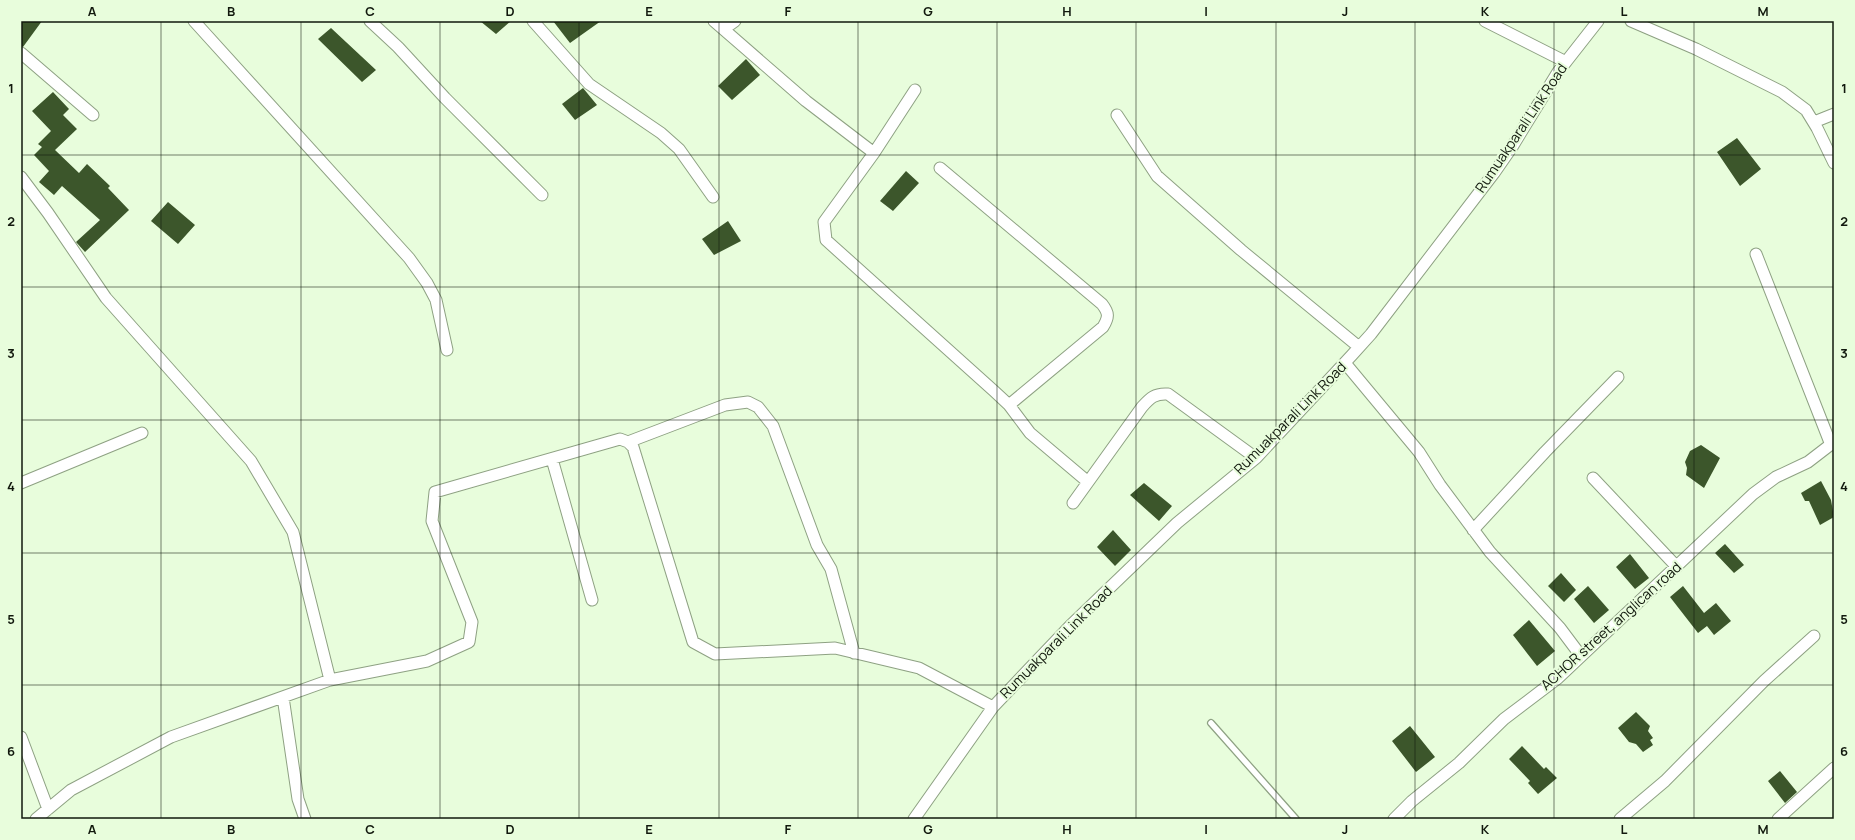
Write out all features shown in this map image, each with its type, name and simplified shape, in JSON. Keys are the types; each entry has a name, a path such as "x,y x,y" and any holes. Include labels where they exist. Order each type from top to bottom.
{"street":[{"path":"194,21 409,258 427,283 436,300 448,350"},
{"path":"370,21 398,47 445,98 542,195"},
{"path":"533,21 589,84 660,133 679,149 713,197"},
{"path":"714,21 806,101 874,153"},
{"path":"724,29 735,21"},
{"path":"1485,21 1566,62"},
{"name":"Rumuakparali Link Road","path":"914,819 993,707 1070,626 1177,523 1256,458 1359,347 1503,160 1566,62 1598,21"},
{"path":"1631,21 1696,49 1782,92 1806,110 1814,122 1834,163"},
{"path":"21,53 93,115"},
{"path":"915,90 874,153 824,222 826,240 1009,406 1030,433 1088,482"},
{"path":"1814,122 1834,114"},
{"path":"1117,115 1158,176 1241,250 1359,347"},
{"path":"940,168 1102,304 1108,311 1108,318 1103,327 1009,406"},
{"path":"21,177 48,213 106,298 251,461 293,532 330,680"},
{"path":"1756,254 1832,444"},
{"path":"1345,363 1419,452 1440,485 1490,552 1560,628 1581,656"},
{"path":"1473,530 1544,452 1618,377"},
{"path":"1073,503 1142,407 1151,398 1159,393 1168,394 1256,458"},
{"path":"628,442 725,404 748,402 758,407 773,426 817,545 831,569 854,653"},
{"path":"21,483 142,433"},
{"path":"36,819 71,790 171,737 330,680 427,661 469,642 472,622 432,521 435,492 620,439 628,442 633,447 693,642 715,654 835,648 919,668 993,707"},
{"name":"ACHOR street, anglican road","path":"1394,819 1412,800 1459,763 1504,719 1558,678 1753,494 1776,477 1808,462 1832,444"},
{"path":"552,459 592,600"},
{"path":"1593,478 1677,567"},
{"path":"1620,819 1664,781 1764,681 1814,636"},
{"path":"283,697 298,799 305,819"},
{"path":"21,737 48,808"},
{"path":"1778,819 1834,768"}],"lane":[{"path":"1211,723 1296,819"}],"building":[{"path":"21,21 42,21 23,47 21,46"},
{"path":"480,21 511,21 496,34"},
{"path":"553,21 601,21 570,43"},
{"path":"331,28 376,70 362,82 318,39"},
{"path":"746,59 760,75 732,100 718,86"},
{"path":"583,88 597,105 575,120 562,104"},
{"path":"53,92 69,109 63,115 77,129 55,150 79,173 87,164 110,186 108,188 129,210 85,252 76,242 100,220 62,186 54,195 39,182 49,171 34,155 42,147 38,144 51,131 32,111"},
{"path":"1737,138 1761,169 1740,186 1717,152"},
{"path":"906,171 919,183 893,211 880,201"},
{"path":"168,202 195,225 178,244 151,221"},
{"path":"728,221 741,241 714,255 702,239"},
{"path":"1701,445 1720,458 1704,488 1686,475 1687,468 1685,462 1690,451"},
{"path":"1821,481 1831,500 1834,517 1820,525 1809,501 1805,501 1801,493"},
{"path":"1144,483 1172,506 1159,521 1130,495"},
{"path":"1113,530 1131,550 1115,566 1097,547"},
{"path":"1725,544 1744,565 1734,573 1715,553"},
{"path":"1630,554 1649,578 1635,589 1616,567"},
{"path":"1561,573 1576,590 1564,602 1548,586"},
{"path":"1588,586 1609,610 1594,623 1574,599"},
{"path":"1683,586 1704,613 1716,603 1731,621 1714,635 1707,626 1698,633 1670,597"},
{"path":"1529,620 1555,651 1537,666 1513,635"},
{"path":"1636,712 1650,726 1648,731 1653,738 1650,740 1653,745 1643,752 1636,744 1629,742 1618,728"},
{"path":"1410,726 1435,757 1416,772 1392,741"},
{"path":"1522,746 1544,769 1546,767 1557,778 1538,794 1528,783 1530,781 1509,759"},
{"path":"1780,771 1797,792 1785,803 1768,781"}]}
